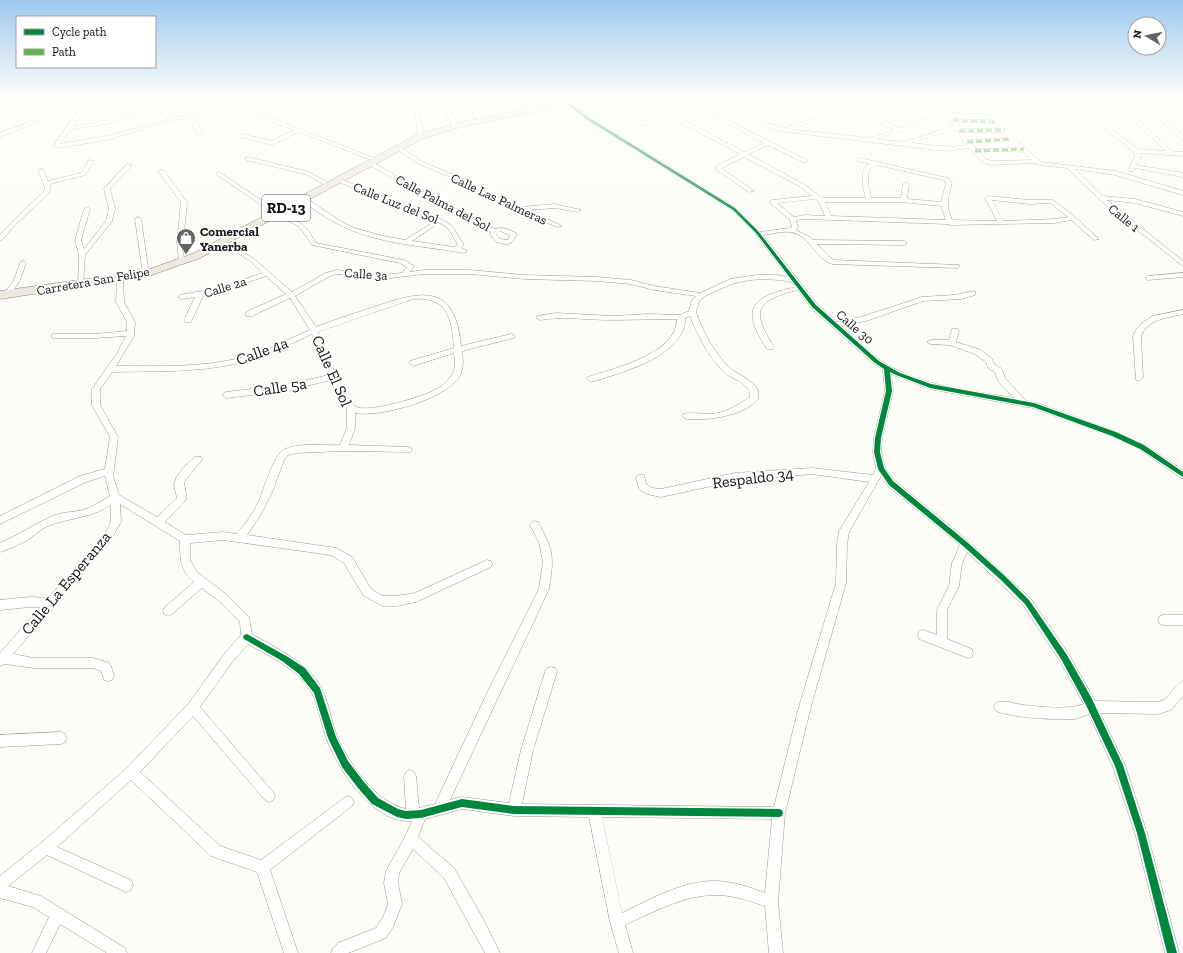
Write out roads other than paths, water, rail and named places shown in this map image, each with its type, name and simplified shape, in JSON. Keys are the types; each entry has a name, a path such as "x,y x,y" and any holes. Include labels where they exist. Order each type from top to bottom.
{"main road":[{"name":"Carretera San Felipe","path":"4,295 80,285 146,274 196,256 406,142"}],"street":[{"path":"59,142 57,145 59,146 79,142"},
{"name":"Calle Palma del Sol","path":"329,142 373,161 418,191 495,231"},
{"name":"Calle 30","path":"627,142 721,200 743,217 759,234 814,306 878,362 887,368 898,374 930,386 1023,403 1060,414 1114,434 1142,447 1183,475"},
{"path":"723,142 803,186 820,198 829,218"},
{"path":"880,142 950,149 969,144 985,142"},
{"path":"902,145 911,142"},
{"path":"1015,142 1038,162"},
{"path":"1126,142 1137,151 1183,154"},
{"path":"1160,142 1171,153"},
{"path":"751,191 718,169 720,164 768,143 805,161"},
{"path":"969,144 983,160 991,163 1038,162 1116,173 1183,193"},
{"name":"Calle Las Palmeras","path":"397,147 421,163 464,181 490,196 559,226"},
{"path":"976,151 1024,149"},
{"path":"1137,151 1138,156 1132,168 1183,175"},
{"path":"248,159 307,173 334,182"},
{"path":"860,160 946,179 949,183 944,204 950,223"},
{"path":"46,183 83,174 91,161"},
{"path":"869,200 865,182 866,171 868,167 875,164"},
{"path":"82,255 110,221 112,208 107,188 129,165"},
{"name":"Calle 1","path":"1069,167 1100,198 1183,264"},
{"path":"0,239 15,222 47,192 48,187 41,170"},
{"path":"161,171 184,202 180,243 182,261"},
{"path":"219,174 277,213 300,225 306,231 314,244 387,258 409,264 410,268 404,275"},
{"name":"Calle Luz del Sol","path":"334,182 439,220 450,227 461,245 456,250"},
{"path":"901,200 904,199 906,184"},
{"path":"792,230 795,227 793,219 772,201 820,198 901,200 944,204"},
{"path":"1001,223 988,198 1029,202 1051,201 1066,211 1096,239"},
{"path":"1100,198 1135,202 1183,214"},
{"path":"304,199 340,224 376,236 464,251"},
{"path":"521,209 555,206 578,210"},
{"path":"80,285 82,255 78,240 87,209"},
{"path":"793,219 805,217 950,223 1001,223 1073,219"},
{"path":"138,219 146,274"},
{"path":"407,242 432,225"},
{"path":"759,234 792,230 812,242 827,260 832,262 957,266"},
{"name":"Calle El Sol","path":"223,242 251,259 291,295 314,330 340,393 350,408 351,428 343,448"},
{"path":"812,242 904,243"},
{"path":"4,295 17,280 23,263"},
{"name":"Calle 3a","path":"249,314 291,295 328,274 337,272 382,277 434,272 631,282 654,288 702,294"},
{"name":"Calle 2a","path":"182,298 200,295 266,273"},
{"path":"1148,278 1183,275"},
{"path":"686,416 710,417 726,413 741,407 754,399 755,395 754,390 746,382 730,372 714,355 692,312 696,300 702,294 730,281 764,277 777,277 793,280"},
{"path":"55,336 94,336 130,333 131,322 120,302 120,278"},
{"path":"770,347 758,329 755,320 757,308 763,301 775,294 799,288"},
{"path":"835,325 863,319 922,299 932,297 957,298 973,293"},
{"path":"188,320 200,295"},
{"name":"Calle 4a","path":"111,369 224,364 268,351 314,330 414,297 434,298 446,304 451,310 458,349"},
{"path":"540,318 556,315 598,318 648,316 681,317 692,312"},
{"path":"1139,378 1138,332 1145,323 1151,320 1183,312"},
{"path":"591,379 650,358 662,350 672,340 681,327 681,317"},
{"path":"952,343 955,331"},
{"name":"Calle La Esperanza","path":"1,659 106,540 116,522 115,497 109,476 114,437 96,405 96,389 121,353 130,333"},
{"path":"413,363 458,349 511,336"},
{"path":"932,342 952,343 978,352 989,361 991,366 999,371 1001,379 1023,403"},
{"path":"350,408 366,411 381,409 439,391 457,376 459,367 458,349"},
{"path":"887,368 889,391 878,438 877,452 881,469 891,483 965,544 1027,602 1064,657 1092,707 1119,765 1140,834 1172,953"},
{"name":"Calle 5a","path":"226,394 285,388 334,377"},
{"path":"238,538 245,533 258,510 280,459 285,452 293,449 329,450 343,448 408,450"},
{"path":"157,523 181,500 183,495 179,483 181,477 198,459"},
{"path":"776,953 771,902 779,813 804,710 841,583 843,566 841,541 844,531 881,469"},
{"name":"Respaldo 34","path":"641,478 642,486 650,492 661,493 735,477 812,470 874,480"},
{"path":"0,520 83,479 110,471"},
{"path":"0,548 22,538 41,525 61,517 83,514 99,508 115,497 137,508 157,523 185,540 223,536 333,551 348,560 367,592 382,601 397,601 416,597 487,564"},
{"path":"439,809 493,693 544,589 548,562 544,542 535,525"},
{"path":"185,540 185,561 194,575 223,598 244,620 247,637 285,659 302,672 317,691 332,738 345,764 370,796 386,808 397,813 417,814 462,803 514,810 779,813"},
{"path":"942,642 942,610 954,586 957,563 965,544"},
{"path":"168,611 202,581"},
{"path":"0,605 30,602 51,603"},
{"path":"1163,620 1183,620"},
{"path":"923,636 968,653"},
{"path":"0,884 46,848 131,772 193,707 229,657 247,637"},
{"path":"1,659 34,663 93,663 106,667 108,676"},
{"path":"514,810 527,750 551,672"},
{"path":"1000,707 1023,711 1075,713 1092,707 1158,708 1167,706 1183,687"},
{"path":"193,707 269,796"},
{"path":"0,741 61,738"},
{"path":"131,772 203,841 216,851 262,867"},
{"path":"338,953 343,948 381,933 388,922 395,904 391,883 393,871 412,839 417,814 410,776"},
{"path":"262,867 348,802"},
{"path":"594,811 617,922 626,953"},
{"path":"412,839 449,874 493,953"},
{"path":"46,848 126,885"},
{"path":"262,867 292,953"},
{"path":"617,922 689,892 716,888 743,892 771,902"},
{"path":"0,891 36,901 120,953"},
{"path":"39,953 58,914"}],"place":[{"name":"Comercial Yanerba","path":"186,255"}]}
